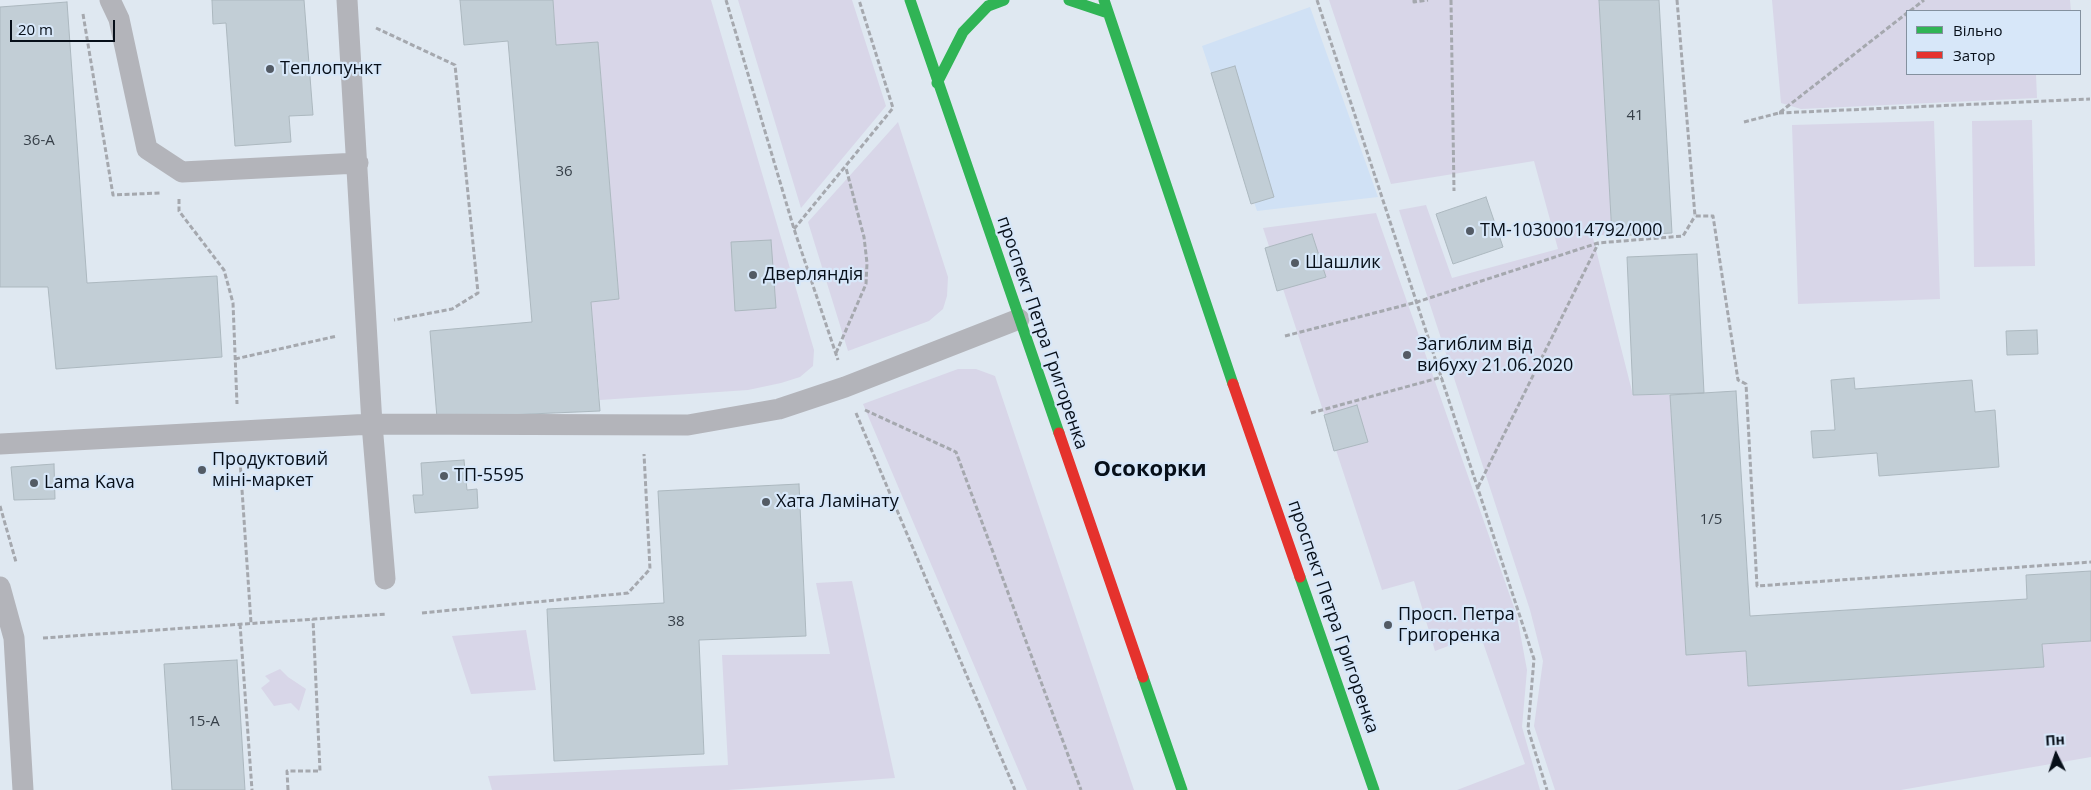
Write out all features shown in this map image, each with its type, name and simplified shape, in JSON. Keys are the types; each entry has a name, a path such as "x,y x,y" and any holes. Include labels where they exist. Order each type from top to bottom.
{"street":[{"name":"проспект Петра Григоренка","path":"910,0 1182,790"},
{"path":"937,83 963,32 988,6 1004,0"},
{"path":"1070,0 1108,13"},
{"name":"проспект Петра Григоренка","path":"1104,0 1214,328 1374,790"}],"lane":[{"path":"110,0 119,19 148,149 182,172 358,162"},
{"path":"347,0 372,424 384,579"},
{"path":"0,444 372,424 688,425 779,409 844,387 1019,318"},
{"path":"0,587 14,638 23,790"}],"path":[{"path":"794,229 893,108 859,0"},
{"path":"1317,0 1534,659 1528,730 1547,790"},
{"path":"1414,0 1414,2 1428,0"},
{"path":"1451,0 1454,190"},
{"path":"1285,336 1417,302 1598,243 1683,236 1695,216 1677,0"},
{"path":"1912,10 1924,0"},
{"path":"1779,113 1906,14"},
{"path":"370,25 456,64 478,293 452,308 391,321"},
{"path":"1744,122 1779,113 2090,99"},
{"path":"836,354 866,284 867,263 864,237 846,167"},
{"path":"178,169 179,211 224,270 233,303 238,431 251,623"},
{"path":"1695,216 1713,216 1738,380 1746,384 1757,586 2091,562"},
{"path":"1478,487 1598,243"},
{"path":"236,359 367,330"},
{"path":"1311,413 1442,377"},
{"path":"861,408 956,452 1081,790"},
{"path":"422,613 628,593 650,569 644,451"},
{"path":"38,638 387,614"},
{"path":"288,790 287,771 320,771 313,619"},
{"path":"240,624 252,790"}],"shaded area":[{"path":"553,0 711,0 814,350 813,366 800,377 748,390 600,400 591,302 619,299 598,43 556,45"},
{"path":"738,0 852,0 886,106 801,208"},
{"path":"1329,0 1599,0 1612,236 1592,234 1633,395 1670,395 1686,655 1746,651 1748,686 2043,667 2042,644 2091,641 2091,757 1901,790 1555,790 1534,726 1543,661 1530,610 1399,210 1426,205 1452,278 1558,249 1534,161 1391,184"},
{"path":"1772,0 2070,0 2071,10 1906,10 1906,75 2036,75 2037,98 1801,109 1781,103"},
{"path":"1310,7 1378,197 1257,211 1202,46"},
{"path":"2032,120 2035,266 1974,267 1972,121"},
{"path":"1934,121 1940,299 1798,304 1792,125"},
{"path":"898,122 948,277 947,296 943,309 929,321 848,351 808,222"},
{"path":"1376,213 1517,616 1527,670 1522,727 1540,790 1457,790 1525,764 1480,634 1435,651 1414,581 1382,590 1263,228"},
{"path":"958,369 976,369 995,376 1134,790 1027,790 863,404"},
{"path":"852,581 895,778 728,790 492,790 488,776 728,765 722,655 830,654 816,583"},
{"path":"526,630 536,690 471,694 452,636"},
{"path":"280,669 306,689 299,711 291,703 274,706 261,688 270,681 265,676"}],"building":[{"name":"Теплопункт","path":"212,0 304,0 313,115 289,116 291,142 235,146 226,23 213,24"},
{"path":"460,0 553,0 556,45 598,42 619,299 591,302 600,411 437,418 430,331 532,322 508,41 464,45"},
{"path":"1599,0 1659,0 1672,233 1612,236"},
{"path":"67,2 87,283 217,276 222,357 56,369 48,287 0,287 0,7"},
{"path":"1235,66 1274,197 1251,204 1211,73"},
{"name":"ТМ-10300014792/000","path":"1486,197 1503,247 1453,264 1436,214"},
{"name":"Шашлик","path":"1312,234 1326,277 1277,291 1265,248"},
{"name":"Дверляндія","path":"771,240 776,308 735,311 731,242"},
{"path":"1697,254 1704,393 1633,395 1627,257"},
{"path":"2037,330 2038,354 2007,355 2006,331"},
{"path":"1854,378 1855,389 1972,380 1975,412 1995,410 1999,467 1879,476 1877,453 1813,458 1811,431 1835,430 1831,380"},
{"path":"1736,391 1750,616 2027,599 2026,575 2091,571 2091,641 2042,644 2044,667 1748,686 1746,651 1686,655 1670,395"},
{"path":"1357,405 1368,442 1334,451 1324,415"},
{"name":"ТП-5595","path":"464,460 467,490 477,489 478,508 415,513 413,495 423,495 421,463"},
{"name":"Lama Kava","path":"54,464 55,499 14,500 11,467"},
{"path":"799,484 806,636 699,640 704,754 554,761 547,609 664,603 658,491"},
{"path":"237,660 245,790 172,790 164,664"}],"traffic: fast":[{"path":"910,0 1059,433"},
{"path":"937,83 963,32 988,6 1004,0"},
{"path":"1069,0 1108,13"},
{"path":"1104,0 1233,384"},
{"path":"1300,577 1374,790"},
{"path":"1143,677 1182,790"}],"traffic: jam":[{"path":"1233,384 1300,577"},
{"path":"1059,433 1143,677"}],"place":[{"name":"Теплопункт","path":"270,69"},
{"name":"ТМ-10300014792/000","path":"1470,231"},
{"name":"Шашлик","path":"1295,263"},
{"name":"Дверляндія","path":"753,275"},
{"name":"Загиблим від вибуху 21.06.2020","path":"1407,355"},
{"name":"Продуктовий міні-маркет","path":"202,470"},
{"name":"ТП-5595","path":"444,476"},
{"name":"Lama Kava","path":"34,483"},
{"name":"Хата Ламінату","path":"766,502"},
{"name":"Просп. Петра Григоренка","path":"1388,625"}],"district":[{"name":"Осокорки","path":"1150,470"}]}
